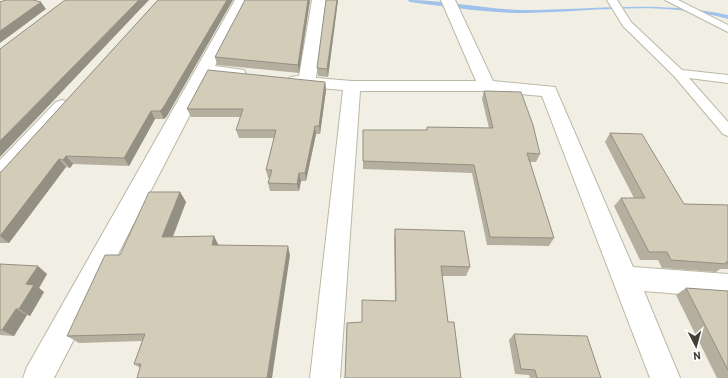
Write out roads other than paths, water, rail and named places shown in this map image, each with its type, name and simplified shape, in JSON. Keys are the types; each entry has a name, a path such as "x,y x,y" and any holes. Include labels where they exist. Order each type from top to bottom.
{"street":[{"path":"38,378 242,0"},
{"path":"307,82 319,0"},
{"path":"448,0 456,14 487,86"},
{"path":"203,70 255,76"},
{"path":"277,79 352,86 487,86 549,91 665,378"},
{"path":"325,378 352,86"},
{"path":"0,173 74,92"},
{"path":"624,278 728,286"}],"lane":[{"path":"612,0 627,24 678,73 728,131"},
{"path":"670,0 728,29"},
{"path":"678,73 728,80"}],"waterway":[{"path":"410,0 508,11 540,11 641,5 661,6 701,11 728,17"}]}
